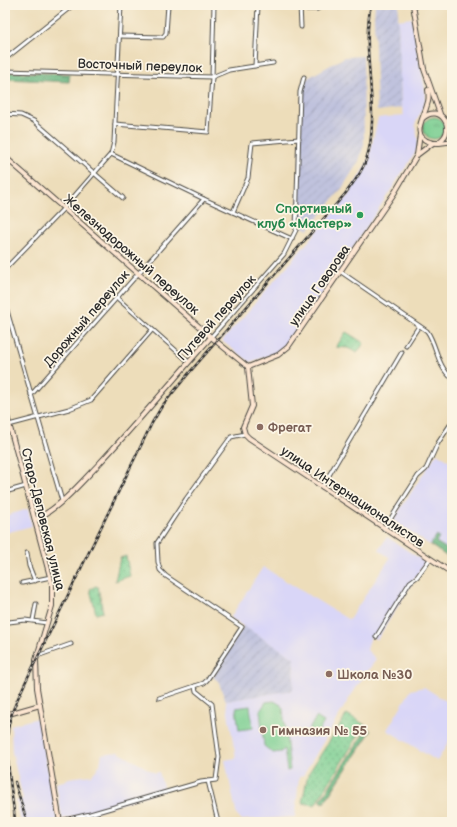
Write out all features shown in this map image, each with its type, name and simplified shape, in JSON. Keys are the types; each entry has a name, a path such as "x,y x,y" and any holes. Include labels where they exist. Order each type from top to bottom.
{"street":[{"path":"5,59 73,5"},
{"path":"5,270 64,208 112,154 121,5"},
{"path":"120,36 163,37 166,32 168,5"},
{"path":"115,124 208,132 212,77 214,5"},
{"path":"255,66 258,5"},
{"path":"300,5 301,27"},
{"path":"300,10 317,8 325,5"},
{"path":"413,5 428,83 440,114 448,124 452,134"},
{"name":"Восточный переулок","path":"5,71 212,77 229,70 273,63"},
{"name":"Путевой переулок","path":"35,520 51,511 62,501 113,449 284,254 296,230 300,92 304,77"},
{"path":"428,83 428,101 419,127 420,134 425,140 435,143 452,142"},
{"path":"421,119 430,113 440,114 452,109"},
{"path":"435,143 446,136 452,109"},
{"path":"5,114 21,115 34,121 93,174 123,198"},
{"name":"улица Говорова","path":"248,367 252,364 278,355 288,347 341,272 417,155 420,134"},
{"path":"233,212 248,178 252,143 299,139"},
{"name":"улица Говорова","path":"417,155 435,143"},
{"path":"112,154 204,199 292,239"},
{"name":"Железнодорожный переулок","path":"5,157 138,274 248,367"},
{"name":"Дорожный переулок","path":"31,395 204,199"},
{"path":"341,272 427,331 434,341 442,365 452,378"},
{"path":"117,298 189,362"},
{"path":"5,304 62,501"},
{"path":"406,346 419,326"},
{"path":"7,425 69,409 91,400 152,330"},
{"path":"322,487 402,352"},
{"path":"159,698 207,680 242,627 166,576 160,570 157,543 186,499 231,437 244,434 243,427 252,406 248,367"},
{"name":"Старо-Деповская улица","path":"5,409 7,425 26,486 50,577 53,601 37,656 36,670 40,705 60,822"},
{"path":"384,529 418,476 426,469 438,443 452,422"},
{"name":"улица Интернационалистов","path":"244,434 452,573"},
{"path":"5,492 26,486"},
{"path":"27,553 29,566 35,581"},
{"path":"376,637 410,582 417,577 430,559"},
{"path":"22,583 50,577"},
{"path":"33,620 36,604"},
{"path":"9,622 33,620 47,623"},
{"path":"37,656 71,644"},
{"path":"60,822 216,780 219,757 212,704 196,691 194,686"},
{"path":"5,715 40,705"},
{"path":"208,781 218,822"}],"shaded area":[{"path":"375,5 399,5 398,19 401,108 377,111 374,18"},
{"path":"412,18 426,95 424,106 415,124 418,141 417,150 334,277 286,346 277,353 250,362 222,341 347,197 368,162 378,118 404,115 401,104 398,20"},
{"path":"363,56 364,144 359,161 341,190 308,230 297,224 302,93 306,79 345,57"},
{"path":"437,453 452,463 452,560 393,520"},
{"path":"28,509 32,526 5,533 5,516"},
{"path":"387,537 425,562 377,640 371,636 367,650 376,659 350,697 303,776 299,777 295,817 242,820 237,816 225,760 236,758 226,701 293,690 294,658 230,618 263,567 349,620 390,558 379,550"},
{"path":"243,626 294,658 293,690 226,701 218,681 213,677"},
{"path":"424,687 452,705 452,736 437,761 387,730 411,690"},
{"path":"38,718 58,822 21,822 16,801 23,799 12,752 11,725"},
{"path":"118,752 155,773 159,772 164,790 91,813 62,819 56,783 69,778 92,775 100,765 102,754"}],"green space":[{"path":"15,72 70,74 69,82 5,79 5,74"},
{"path":"434,117 442,120 445,128 442,136 434,139 426,136 423,128 426,120"},
{"path":"346,332 364,343 357,353 348,348 336,347"},
{"path":"437,535 439,537 436,542 447,549 452,542 452,548 448,554 452,557 452,560 430,545"},
{"path":"126,556 130,576 115,581 120,558"},
{"path":"96,586 98,587 103,612 96,614 90,589"},
{"path":"274,701 281,705 283,709 290,770 287,771 284,749 281,752 273,753 264,746 260,711 266,702"},
{"path":"250,706 253,728 239,730 236,708"},
{"path":"347,714 365,725 315,805 302,803 308,774"},
{"path":"316,717 324,722 315,738 307,733"},
{"path":"367,728 371,731 324,803 320,801"}],"railway":[{"path":"15,820 7,752 8,730 12,712 152,423 162,406 189,373 345,194 357,178 364,165 370,142 372,124 368,43 368,24 371,5"},
{"path":"15,782 27,822"}],"place":[{"name":"Спортивный клуб «Мастер»","path":"360,215"},
{"name":"Фрегат","path":"260,427"},
{"name":"Школа №30","path":"329,674"},
{"name":"Гимназия № 55","path":"263,730"}]}
